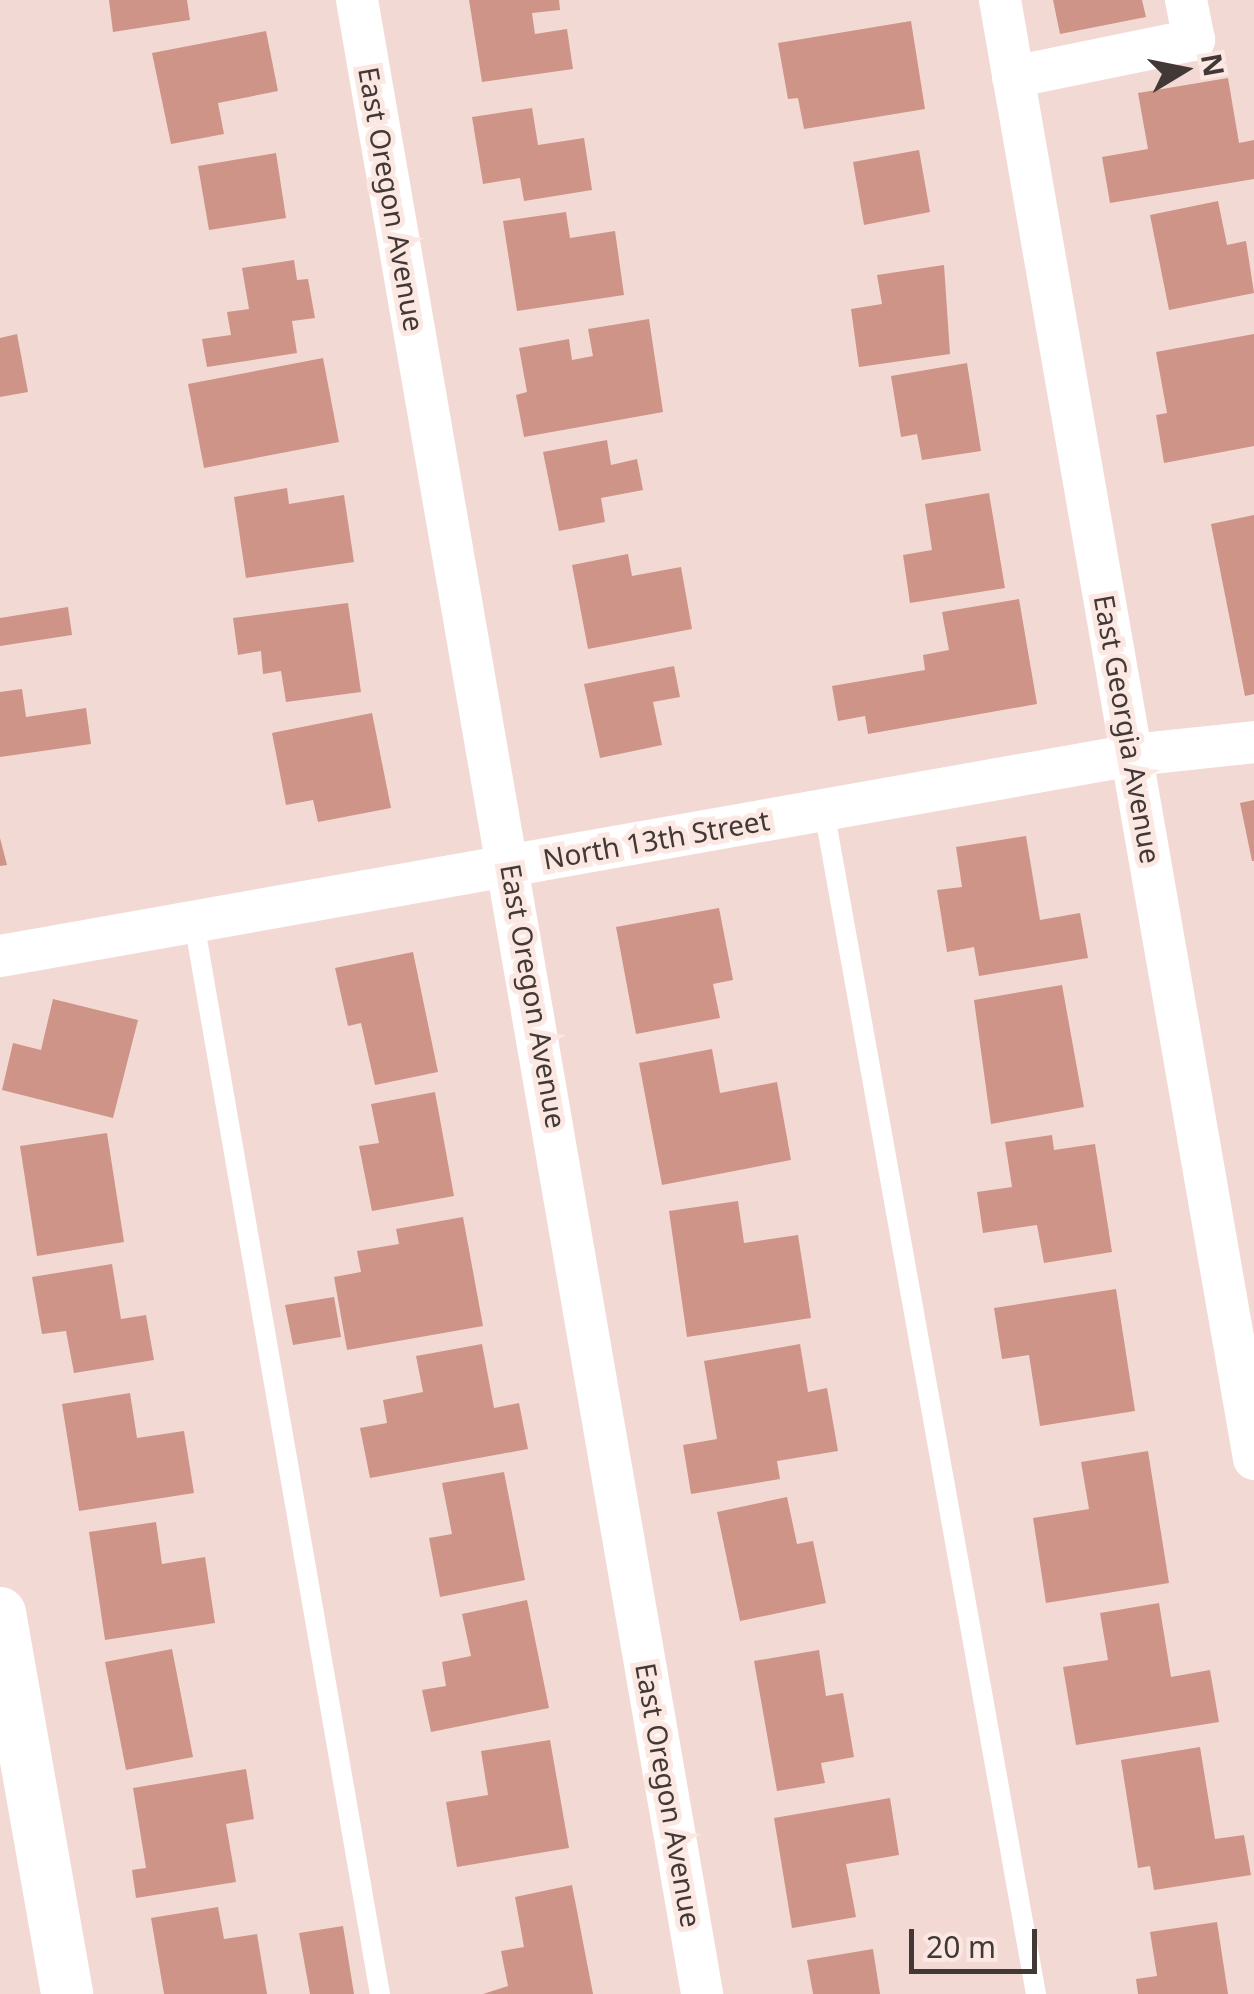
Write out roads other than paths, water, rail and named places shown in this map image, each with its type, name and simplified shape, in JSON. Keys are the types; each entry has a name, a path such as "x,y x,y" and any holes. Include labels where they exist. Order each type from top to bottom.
{"street":[{"name":"East Oregon Avenue","path":"357,0 512,864 702,1994"},
{"name":"East Georgia Avenue","path":"1000,0 1254,1459"},
{"path":"1014,77 1190,20"},
{"name":"North 13th Street","path":"0,956 1133,755 1254,742"},
{"path":"0,1613 10,1740 67,1994"}],"lane":[{"path":"824,810 1036,1994"},
{"path":"194,922 380,1994"}]}
